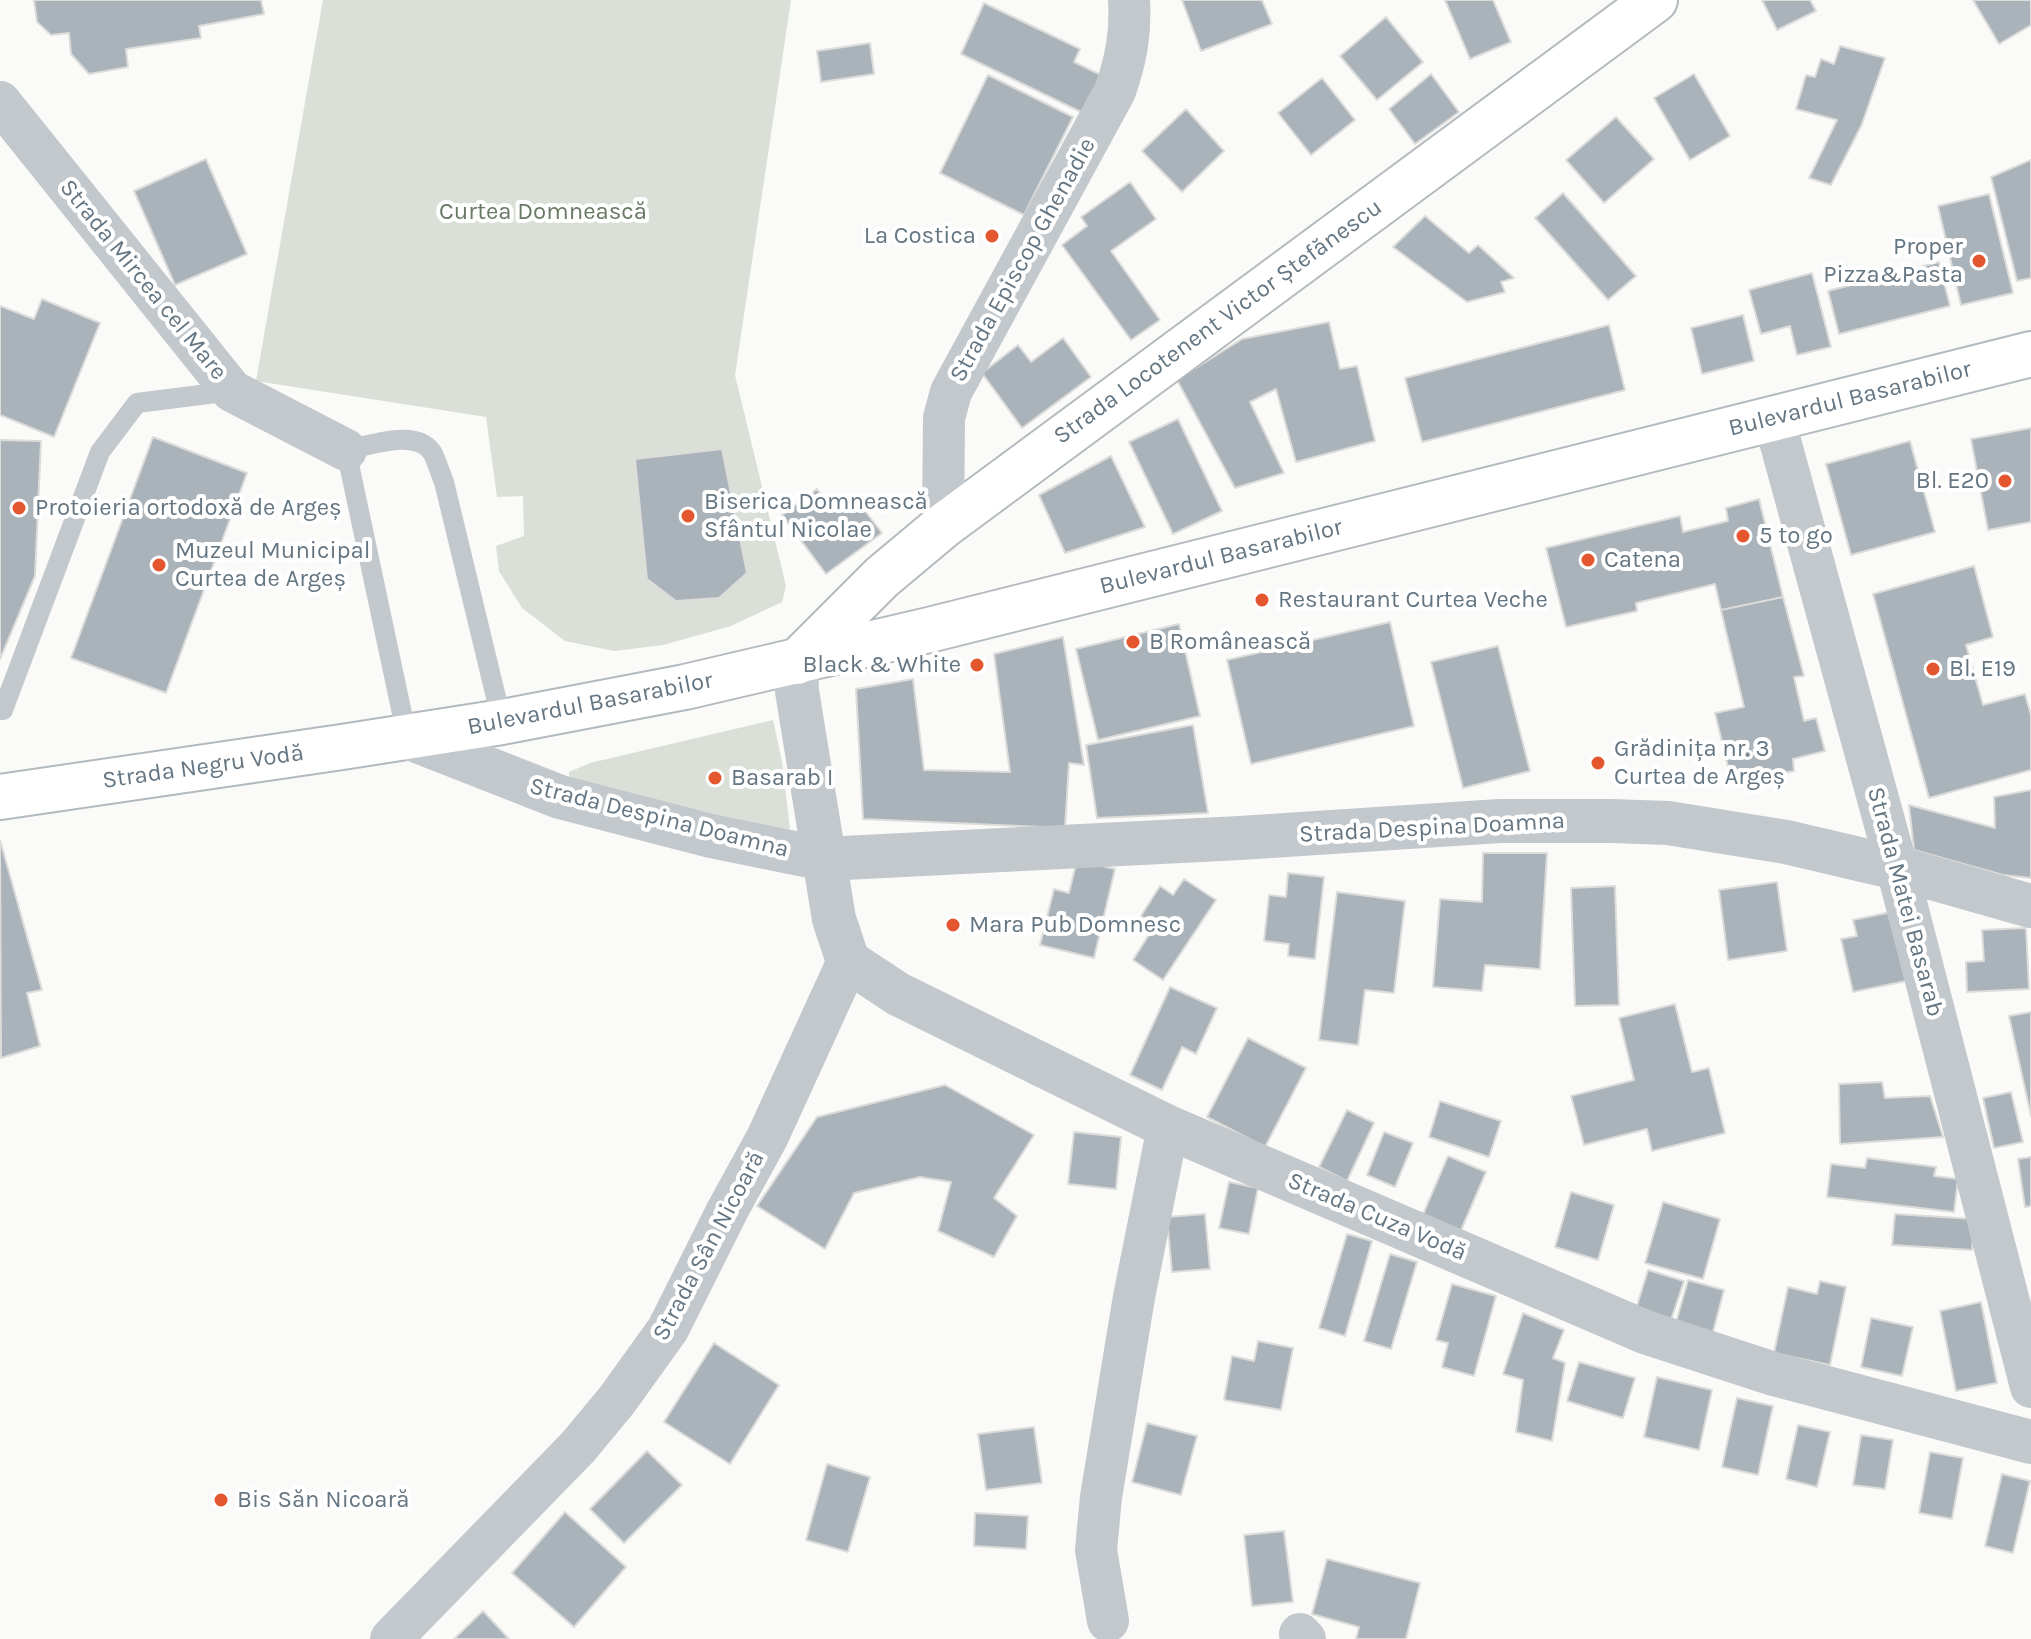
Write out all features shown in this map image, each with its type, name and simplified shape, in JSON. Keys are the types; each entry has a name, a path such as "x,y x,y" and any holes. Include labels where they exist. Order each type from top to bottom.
{"main road":[{"name":"Strada Locotenent Victor Ștefănescu","path":"796,663 882,577 943,526 1655,0"},
{"name":"Bulevardul Basarabilor","path":"407,737 502,722 796,663 2031,354"},
{"name":"Strada Negru Vodă","path":"0,797 407,737"}],"street":[{"name":"Strada Episcop Ghenadie","path":"943,526 944,418 951,392 1115,91 1131,30 1129,0"},
{"name":"Strada Mircea cel Mare","path":"0,102 232,391 346,450"},
{"name":"Strada Matei Basarab","path":"1774,419 1897,868 2031,1387"},
{"name":"Strada Despina Doamna","path":"796,663 797,691 824,859"},
{"name":"Strada Despina Doamna","path":"407,737 560,797 711,836 824,859 1500,821 1668,823 1723,831 1897,868 2031,906"},
{"path":"824,859 834,919 848,961"},
{"name":"Strada Cuza Vodă","path":"848,961 898,994 1168,1127 1660,1337 1774,1374 2031,1442"},
{"name":"Strada Sân Nicoară","path":"391,1639 578,1447 617,1400 668,1329 767,1138 848,961"},
{"path":"1108,1621 1096,1550 1101,1497 1134,1297 1168,1127"}],"lane":[{"path":"0,710 3,710 100,452 137,403 232,391"},
{"path":"407,737 346,450 408,439 420,442 431,451 444,482 502,722"}],"green space":[{"name":"Curtea Domnească","path":"323,0 791,0 735,375 786,586 782,602 731,626 663,645 614,651 565,641 522,608 499,571 496,546 524,536 523,496 497,497 486,417 256,381"},
{"path":"773,720 782,761 790,829 769,830 569,778 569,772 590,763"}],"building":[{"path":"34,0 261,0 264,14 199,26 201,38 126,49 128,67 89,74 71,54 69,33 51,35 37,22"},
{"path":"1182,0 1262,0 1272,24 1201,51"},
{"path":"1445,0 1493,0 1511,42 1470,59"},
{"path":"1762,0 1810,0 1816,11 1777,30"},
{"path":"1973,0 2031,0 2031,25 1999,44"},
{"path":"984,3 1080,49 1074,62 1101,75 1083,113 961,54"},
{"path":"1386,17 1423,62 1377,100 1340,56"},
{"path":"870,43 874,74 821,82 817,51"},
{"path":"1840,46 1885,58 1862,124 1831,185 1809,178 1837,120 1796,109 1806,75 1815,77 1821,59 1834,64"},
{"path":"1431,74 1459,112 1415,144 1389,109"},
{"path":"1694,74 1730,136 1690,160 1654,98"},
{"path":"988,75 1073,117 1024,215 940,173"},
{"path":"1322,78 1355,120 1311,155 1278,113"},
{"path":"1186,109 1224,151 1182,192 1142,151"},
{"path":"1616,117 1654,159 1604,203 1566,160"},
{"path":"206,159 247,254 175,285 134,191"},
{"path":"2031,160 2031,278 2017,281 1991,177"},
{"path":"1130,182 1156,219 1111,251 1160,320 1131,340 1062,245 1087,226 1081,217"},
{"path":"1563,193 1636,276 1608,300 1535,218"},
{"path":"1989,194 2013,293 1961,305 1938,206"},
{"path":"1425,216 1469,253 1478,245 1514,278 1501,282 1505,292 1467,302 1393,247"},
{"path":"1939,262 1950,306 1839,334 1828,291"},
{"path":"1812,273 1831,347 1797,355 1790,326 1761,334 1749,290"},
{"path":"42,299 100,323 54,437 0,415 0,306 34,319"},
{"path":"1743,315 1754,361 1702,374 1691,328"},
{"path":"1329,322 1340,369 1357,366 1375,441 1296,462 1276,389 1250,402 1284,473 1235,488 1177,380 1242,339"},
{"path":"1609,325 1625,390 1422,442 1405,378"},
{"path":"1063,338 1091,377 1022,428 982,373 1018,345 1031,362"},
{"path":"1178,419 1222,511 1173,534 1129,442"},
{"name":"Bl. E20","path":"2031,428 2031,522 1988,530 1971,439"},
{"name":"Muzeul Municipal Curtea de Argeș","path":"153,437 247,473 166,693 71,658"},
{"name":"Protoieria ortodoxă de Argeș","path":"0,440 41,441 35,576 0,659"},
{"path":"1910,441 1935,532 1851,555 1826,464"},
{"name":"Biserica Domnească Sfântul Nicolae","path":"722,449 747,573 719,598 676,601 647,579 635,459"},
{"path":"1111,456 1145,527 1065,553 1039,495"},
{"path":"817,489 832,510 852,494 882,533 826,574 782,515"},
{"path":"1759,499 1783,597 1721,610 1715,584 1636,603 1637,611 1566,627 1546,548 1680,516 1683,532 1728,521 1726,508"},
{"name":"Bl. E19","path":"1974,566 1993,637 1966,645 1983,705 2025,694 2031,715 2031,770 1929,798 1873,594"},
{"path":"1783,597 1804,676 1794,677 1804,721 1816,718 1825,751 1793,759 1794,771 1763,777 1760,767 1730,775 1715,713 1744,707 1721,610"},
{"path":"1390,622 1414,726 1251,764 1227,660"},
{"path":"1179,624 1200,716 1098,740 1076,649"},
{"path":"1063,637 1084,765 1069,763 1065,828 863,819 856,689 913,679 924,770 1010,772 994,654"},
{"path":"1498,646 1530,771 1463,788 1431,662"},
{"path":"1193,725 1208,813 1097,818 1086,745"},
{"path":"2031,790 2031,878 2003,875 1914,850 1909,805 1995,828 1994,797"},
{"path":"0,840 42,990 27,993 40,1046 1,1058"},
{"path":"1483,853 1547,853 1540,969 1485,965 1482,991 1433,987 1440,899 1482,902"},
{"path":"1077,860 1115,869 1094,958 1040,945 1054,889 1069,893"},
{"path":"1288,873 1324,877 1315,959 1288,956 1289,944 1264,941 1269,895 1286,897"},
{"path":"1184,879 1216,900 1163,980 1133,960 1155,925 1141,916 1160,886 1173,895"},
{"path":"1777,882 1787,951 1728,960 1719,890"},
{"path":"1615,886 1619,1005 1575,1006 1571,888"},
{"path":"1337,892 1405,901 1394,993 1365,990 1358,1045 1319,1040"},
{"path":"1891,912 1906,981 1853,992 1841,939 1857,936 1853,920"},
{"path":"2026,928 2029,989 1967,992 1966,962 1984,961 1982,930"},
{"path":"1170,987 1217,1008 1196,1054 1182,1047 1162,1090 1130,1075"},
{"path":"1675,1004 1692,1072 1709,1068 1725,1133 1652,1151 1647,1129 1584,1145 1571,1096 1634,1080 1619,1018"},
{"path":"2031,1012 2031,1116 2009,1016"},
{"path":"1248,1038 1306,1068 1265,1147 1207,1117"},
{"path":"1882,1082 1885,1098 1930,1096 1943,1137 1840,1144 1839,1084"},
{"path":"945,1085 1034,1135 994,1198 1017,1216 994,1257 938,1231 951,1182 920,1177 854,1193 825,1249 757,1206 817,1117"},
{"path":"2011,1092 2023,1142 1994,1148 1983,1098"},
{"path":"1440,1101 1501,1121 1489,1157 1429,1137"},
{"path":"1347,1110 1374,1123 1347,1181 1319,1167"},
{"path":"1074,1132 1121,1137 1116,1189 1068,1184"},
{"path":"1384,1132 1413,1143 1395,1187 1367,1175"},
{"path":"1448,1156 1486,1172 1459,1235 1421,1219"},
{"path":"2031,1157 2031,1206 2025,1207 2018,1159"},
{"path":"1867,1158 1936,1167 1934,1176 1958,1179 1954,1212 1827,1197 1831,1164 1865,1168"},
{"path":"1229,1182 1258,1188 1249,1234 1219,1228"},
{"path":"1571,1192 1614,1205 1598,1260 1555,1247"},
{"path":"1663,1202 1720,1219 1703,1279 1645,1263"},
{"path":"1205,1214 1210,1269 1172,1272 1167,1217"},
{"path":"1895,1214 1974,1219 1972,1250 1892,1245"},
{"path":"1347,1234 1372,1241 1345,1336 1319,1328"},
{"path":"1390,1254 1417,1262 1391,1349 1364,1341"},
{"path":"1648,1270 1684,1281 1671,1320 1636,1309"},
{"path":"1688,1280 1724,1290 1712,1336 1675,1326"},
{"path":"1820,1281 1846,1287 1830,1365 1774,1353 1788,1287 1817,1294"},
{"path":"1452,1284 1496,1296 1474,1376 1442,1367 1448,1343 1436,1340"},
{"path":"1981,1302 1997,1383 1956,1391 1940,1311"},
{"path":"1523,1313 1564,1330 1553,1358 1565,1363 1552,1441 1516,1432 1523,1380 1503,1374"},
{"path":"1871,1318 1913,1327 1902,1376 1861,1367"},
{"path":"1258,1341 1293,1348 1281,1410 1224,1400 1232,1356 1254,1361"},
{"path":"714,1343 779,1385 730,1464 664,1422"},
{"path":"1579,1362 1635,1378 1623,1418 1567,1401"},
{"path":"1657,1377 1712,1390 1699,1450 1644,1437"},
{"path":"1737,1398 1773,1406 1758,1475 1722,1467"},
{"path":"1147,1423 1197,1436 1181,1495 1132,1482"},
{"path":"1798,1425 1830,1432 1817,1487 1786,1479"},
{"path":"1034,1427 1042,1483 986,1490 978,1434"},
{"path":"1861,1435 1893,1440 1885,1489 1853,1485"},
{"path":"647,1451 682,1485 624,1543 590,1509"},
{"path":"1930,1452 1963,1458 1952,1519 1919,1513"},
{"path":"827,1464 870,1477 848,1552 806,1540"},
{"path":"2002,1474 2030,1481 2013,1553 1985,1546"},
{"path":"565,1512 626,1567 574,1627 512,1573"},
{"path":"975,1513 1028,1516 1026,1549 974,1546"},
{"path":"1284,1531 1293,1602 1252,1606 1244,1535"},
{"path":"1327,1559 1420,1583 1406,1639 1356,1639 1359,1627 1312,1614"},
{"path":"483,1611 509,1639 454,1639"}],"place":[{"name":"La Costica","path":"992,236"},
{"name":"Proper Pizza&Pasta","path":"1979,261"},
{"name":"Bl. E20","path":"2005,481"},
{"name":"Protoieria ortodoxă de Argeș","path":"19,508"},
{"name":"Biserica Domnească Sfântul Nicolae","path":"688,516"},
{"name":"5 to go","path":"1743,536"},
{"name":"Catena","path":"1588,560"},
{"name":"Muzeul Municipal Curtea de Argeș","path":"159,565"},
{"name":"Restaurant Curtea Veche","path":"1262,600"},
{"name":"B Românească","path":"1133,642"},
{"name":"Black & White","path":"977,665"},
{"name":"Bl. E19","path":"1933,669"},
{"name":"Grădinița nr. 3 Curtea de Argeș","path":"1598,763"},
{"name":"Basarab I","path":"715,778"},
{"name":"Mara Pub Domnesc","path":"953,925"},
{"name":"Bis Săn Nicoară","path":"221,1500"}]}
